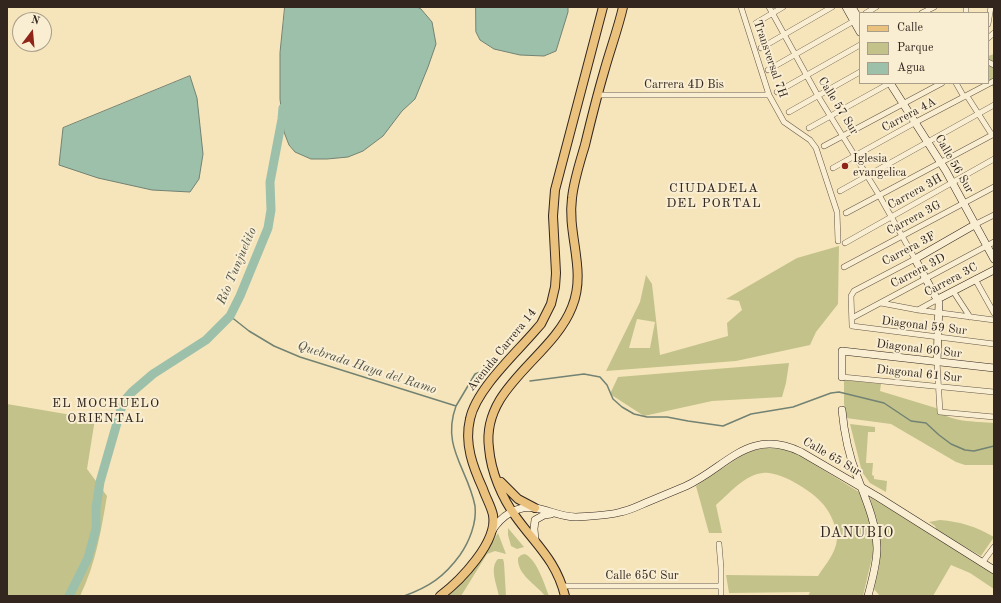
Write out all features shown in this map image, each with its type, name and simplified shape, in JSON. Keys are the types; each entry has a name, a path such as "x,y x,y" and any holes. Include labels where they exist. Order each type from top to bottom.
{"main road":[{"name":"Avenida Carrera 14","path":"440,596 467,571 490,534 493,523 493,514 474,469 469,451 468,438 470,419 472,410 481,394 541,324 551,304 556,279 553,221 555,190 603,7"},
{"path":"565,596 551,560 512,512 506,501 491,459 488,439 489,428 494,411 506,391 561,328 575,300 578,276 571,224 571,204 598,95 624,7"},
{"path":"496,476 515,497 535,508"}],"street":[{"name":"Transversal 7H","path":"741,7 769,95 784,122 810,140 816,148 837,212 838,241"},
{"name":"Calle 57 Sur","path":"769,7 806,76 879,195 938,299"},
{"path":"756,23 783,7"},
{"path":"761,48 832,7"},
{"path":"846,7 858,19"},
{"path":"852,7 858,19"},
{"path":"924,12 934,7"},
{"path":"989,18 991,7"},
{"path":"768,70 858,19"},
{"path":"777,92 859,46"},
{"path":"789,112 859,73"},
{"path":"808,128 888,84"},
{"name":"Calle 56 Sur","path":"891,84 941,162 994,259"},
{"path":"824,146 940,84"},
{"path":"846,213 993,134 957,84"},
{"name":"Carrera 4A","path":"833,168 988,84"},
{"name":"Carrera 4D Bis","path":"598,95 769,95"},
{"path":"840,191 994,105"},
{"name":"Carrera 3H","path":"845,243 994,159"},
{"name":"Carrera 3G","path":"844,267 994,187"},
{"path":"976,224 994,215"},
{"name":"Carrera 3F","path":"852,318 852,293 854,291 915,259 976,224"},
{"name":"Carrera 3D","path":"852,318 994,242"},
{"name":"Carrera 3C","path":"918,310 974,279 994,270"},
{"path":"974,279 994,313"},
{"path":"953,291 970,317"},
{"path":"938,299 939,313 937,362 940,412 994,417"},
{"path":"881,303 918,310 994,320"},
{"name":"Diagonal 59 Sur","path":"852,318 852,326 994,344"},
{"name":"Diagonal 60 Sur","path":"842,376 842,351 994,368"},
{"name":"Diagonal 61 Sur","path":"842,376 994,392"},
{"path":"842,410 855,471 868,502 875,530 877,547 875,567 868,596"},
{"name":"Calle 65 Sur","path":"490,534 500,520 512,512 522,509 535,508 574,517 607,515 629,510 693,482 744,449 761,445 779,444 793,448 862,487 994,570"},
{"name":"Calle 65 Sur","path":"535,540 535,520 544,514 556,514"},
{"path":"719,544 721,596"},
{"path":"982,563 994,547"},
{"name":"Calle 65C Sur","path":"562,586 721,586"}],"green space":[{"path":"994,54 994,89 989,81 989,56"},
{"path":"839,246 838,304 816,332 810,345 736,361 606,371 640,302 646,275 652,284 660,355 728,336 727,323 742,310 739,301 726,299 797,258","holes":["637,319 655,322 650,348 629,348"]},
{"path":"789,363 782,397 712,401 644,416 610,394 618,377"},
{"path":"844,380 881,384 880,391 936,408 941,413 955,419 994,423 994,465 965,465 956,462 891,424 846,418 844,403"},
{"path":"7,404 95,419 87,469 107,496 94,559 86,584 80,596 7,596"},
{"path":"850,424 875,427 875,432 868,432 866,463 873,463 872,475 874,476 874,479 887,481 886,492 870,483 862,472"},
{"path":"767,448 788,450 799,455 859,492 872,525 874,549 863,596 808,596 810,592 729,593 726,575 818,576 835,549 837,535 834,523 828,511 821,502 798,484 770,473 756,474 750,477 738,485 716,505 722,533 709,533 696,486 744,454"},
{"path":"870,497 994,574 994,589 970,573 951,565 933,596 880,596 874,589 879,568 880,537"},
{"path":"940,520 968,525 994,537 981,556 937,531 935,526 929,522"},
{"path":"508,528 524,547 517,549 511,546"},
{"path":"498,533 506,554 495,551 487,554 461,596 448,596 463,582 476,566"},
{"path":"525,554 537,566 549,596 545,596 528,579 521,569 518,558"},
{"path":"498,559 503,559 504,563 506,596 499,596 495,582 494,567"}],"water":[{"path":"285,7 417,7 421,9 432,22 436,44 415,99 402,111 383,136 363,151 348,157 311,159 295,152 289,145 284,132 280,99 280,53"},
{"path":"476,7 568,7 568,12 556,51 544,56 520,55 494,49 480,40 476,32"},
{"path":"190,76 197,98 203,154 199,179 190,192 152,190 98,178 59,165 63,128"}],"waterway":[{"name":"Río Tunjuelito","path":"69,596 88,558 96,529 96,508 100,482 121,409 125,400 153,374 206,340 230,316 240,296 268,228 271,210 270,182 283,108"},
{"name":"Quebrada Haya del Ramo","path":"230,316 249,331 274,346 300,357 456,406 475,374 480,372 489,372"},
{"name":"Quebrada Haya del Ramo","path":"530,381 584,374 600,377 607,385 613,399 622,407 634,414 647,417 667,417 723,426 751,414 793,407 831,393 839,392 884,403 911,421 926,423 951,444 965,450 974,451 994,446"},
{"path":"404,596 421,589 442,575 460,555 474,526 475,506 472,493 457,458 452,434 452,421 456,406"}],"place":[{"name":"Iglesia evangelica","path":"845,166"}],"district":[{"name":"CIUDADELA DEL PORTAL","path":"714,196"},
{"name":"EL MOCHUELO ORIENTAL","path":"106,412"},
{"name":"DANUBIO","path":"857,533"}]}
